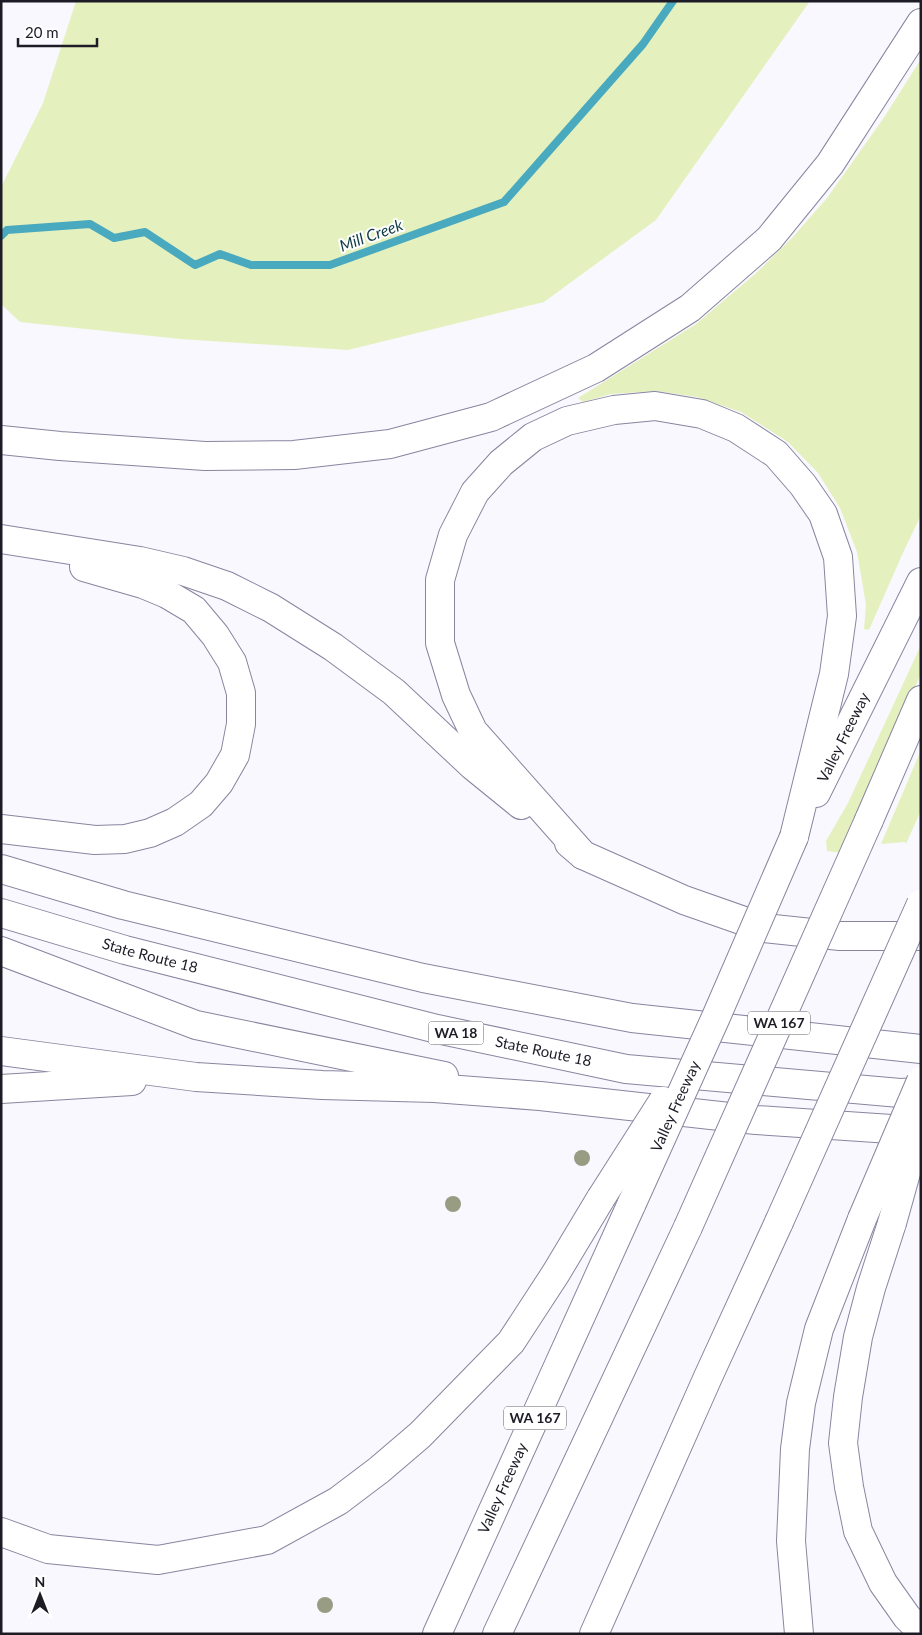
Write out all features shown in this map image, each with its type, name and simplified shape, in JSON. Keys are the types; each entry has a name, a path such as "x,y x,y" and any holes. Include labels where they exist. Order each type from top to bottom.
{"highway":[{"path":"1,440 206,456 294,455 390,444 491,417 596,368 690,308 769,239 830,164 921,23"},
{"path":"584,855 473,731 456,695 440,643 440,580 453,536 475,492 501,463 532,437 566,421 614,410 655,406 702,414 736,428 776,454 803,485 823,514 838,556 842,616 834,674 794,837"},
{"path":"1,541 144,584 167,594 194,610 215,635 232,662 241,693 241,724 235,755 220,783 201,804 175,822 150,833 125,839 95,840 1,829"},
{"path":"1,541 140,561 183,570 227,586 271,608 333,647 394,692 473,766 584,855 684,900 764,928 840,936 921,936"},
{"name":"Valley Freeway","path":"437,1634 716,1017 794,837 921,582"},
{"name":"WA 167","path":"496,1634 688,1226 921,700"},
{"path":"1,869 123,905 442,982 632,1018 921,1049"},
{"path":"594,1634 921,904"},
{"name":"State Route 18","path":"1,913 125,950 418,1024 626,1069 890,1092 921,1092"},
{"path":"1,951 196,1025 540,1096"},
{"path":"1,1532 48,1549 158,1560 267,1540 338,1501 420,1436 511,1342 716,1017"},
{"path":"1,1051 196,1077 322,1085 434,1088 540,1096 756,1120 921,1132"},
{"path":"1,1089 196,1077"},
{"path":"799,1634 791,1541 795,1450 801,1403 818,1329 862,1219 921,1081"},
{"path":"921,1119 858,1337 843,1443 858,1531 884,1584 907,1617 921,1631"}],"green space":[{"path":"76,1 810,1 656,220 544,302 348,350 180,339 20,322 1,304 1,187 43,103"},
{"path":"921,59 921,515 869,630 864,629 866,605 857,552 840,508 818,473 788,442 741,412 697,397 656,391 611,394 583,402 578,398 696,324 755,274 791,239 827,198 885,116"},
{"path":"921,645 921,673 860,817 843,853 827,851 826,841 848,803"},
{"path":"921,750 921,810 906,844 905,842 881,844"}],"waterway":[{"name":"Mill Creek","path":"1,236 7,230 90,224 114,238 145,232 195,265 220,254 251,265 330,265 504,202 643,44 673,1"}]}
